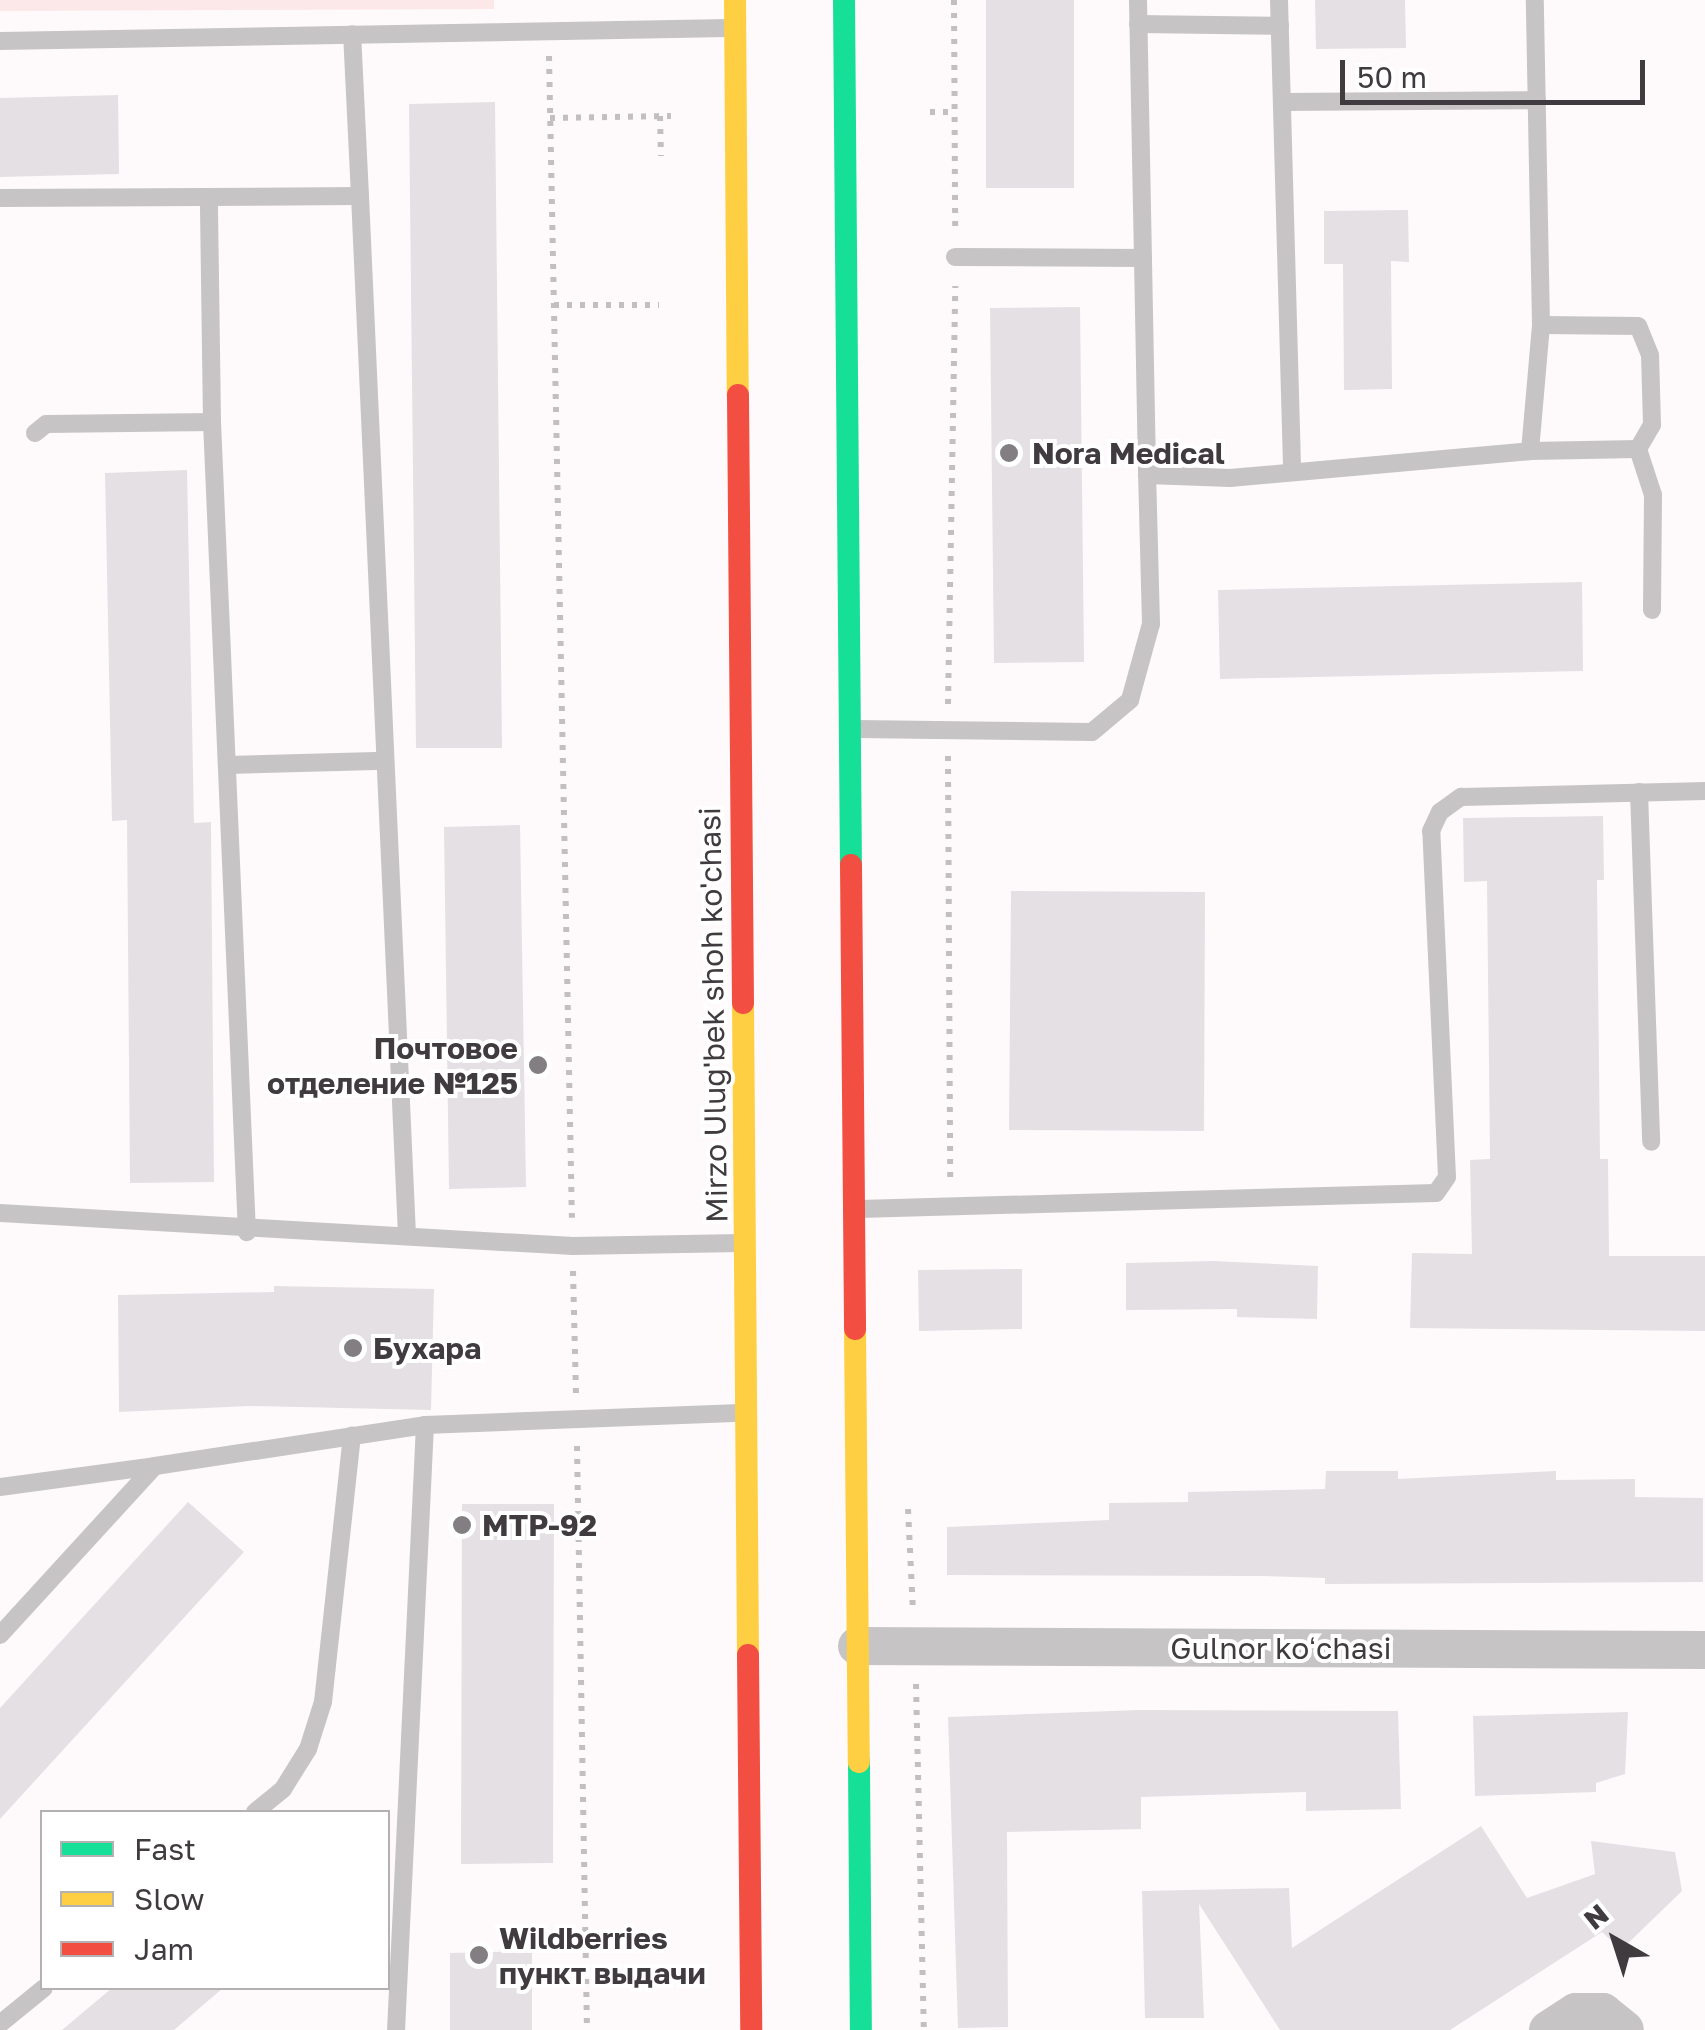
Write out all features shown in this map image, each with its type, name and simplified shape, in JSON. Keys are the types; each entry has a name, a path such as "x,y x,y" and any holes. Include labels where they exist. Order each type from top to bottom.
{"main road":[{"name":"Mirzo Ulug'bek shoh ko'chasi","path":"736,0 751,2030"},
{"path":"844,0 860,2030"}],"street":[{"name":"Gulnor koʻchasi","path":"857,1646 1705,1650"},
{"path":"1548,2030 1576,2012 1602,2012 1625,2030"}],"lane":[{"path":"850,729 1092,732 1130,700 1151,624 1138,0"},
{"path":"1279,0 1292,472"},
{"path":"1530,451 1541,325 1535,0"},
{"path":"1138,24 1280,26"},
{"path":"0,41 736,28"},
{"path":"352,34 408,1235"},
{"path":"1282,102 1537,100"},
{"path":"0,198 209,201 360,196"},
{"path":"209,201 212,422 247,1232"},
{"path":"955,257 1142,258"},
{"path":"1541,325 1638,326 1650,355 1652,425 1638,449 1653,495 1652,610"},
{"path":"35,433 46,424 212,422"},
{"path":"1147,475 1292,472 1530,451 1638,449"},
{"path":"227,766 385,761"},
{"path":"854,1208 1436,1192 1447,1177 1431,830 1440,812 1461,797 1705,791"},
{"path":"1639,792 1651,1142"},
{"path":"0,1213 247,1232 408,1235 573,1246 745,1243"},
{"path":"0,1487 425,1425 746,1413"},
{"path":"396,2030 425,1425"},
{"path":"257,1810 283,1789 308,1750 324,1702 352,1436"},
{"path":"0,1634 155,1466"},
{"path":"2,2023 42,1990"}],"path":[{"path":"944,1207 954,1156 948,732 955,257 954,0"},
{"path":"548,32 587,2030"},
{"path":"930,112 955,112"},
{"path":"660,116 660,156"},
{"path":"550,118 670,116"},
{"path":"554,305 659,305"},
{"path":"908,1488 924,2030"}],"shaded area":[{"path":"0,0 494,0 494,9 0,11"}],"building":[{"path":"986,0 1074,0 1074,188 986,188"},
{"path":"1315,0 1405,0 1406,48 1316,49"},
{"path":"118,95 119,174 0,177 0,98"},
{"path":"495,102 502,748 416,748 409,104"},
{"path":"1408,210 1409,262 1391,261 1392,389 1344,390 1343,264 1324,264 1324,211"},
{"path":"1080,307 1084,662 994,663 990,308"},
{"path":"187,470 194,823 211,822 214,1182 130,1183 127,820 112,821 105,473"},
{"path":"1582,582 1583,671 1220,679 1218,590"},
{"path":"1603,816 1604,880 1597,880 1600,1159 1608,1159 1609,1256 1705,1256 1705,1331 1410,1328 1412,1253 1472,1254 1470,1160 1490,1159 1487,881 1464,882 1463,818"},
{"path":"520,825 526,1187 449,1189 444,827"},
{"path":"1011,891 1205,892 1204,1131 1009,1130"},
{"path":"1213,1261 1318,1266 1317,1319 1237,1317 1237,1309 1126,1310 1126,1263"},
{"path":"1022,1269 1022,1329 919,1331 918,1270"},
{"path":"274,1286 434,1289 431,1410 249,1406 119,1412 118,1295 274,1292"},
{"path":"1326,1471 1398,1471 1398,1479 1556,1471 1556,1480 1635,1479 1635,1497 1703,1498 1703,1582 1325,1584 1325,1578 1260,1576 947,1575 947,1527 1109,1520 1109,1503 1188,1502 1188,1492 1325,1489"},
{"path":"188,1502 244,1552 0,1819 0,1708"},
{"path":"462,1504 554,1504 553,1863 461,1864"},
{"path":"1139,1710 1398,1711 1401,1809 1306,1811 1306,1792 1141,1797 1141,1829 1007,1832 1008,2027 958,2028 948,1717"},
{"path":"1628,1712 1625,1774 1596,1783 1596,1792 1475,1796 1473,1716"},
{"path":"1481,1826 1527,1898 1595,1874 1591,1841 1675,1852 1682,1891 1621,1950 1602,1932 1450,2030 1280,2030 1199,1904 1204,2018 1145,2018 1142,1891 1289,1888 1292,1948"},
{"path":"532,1951 532,2030 450,2030 450,1953"},
{"path":"110,1990 221,1990 174,2030 62,2030"}],"traffic: fast":[{"path":"844,0 851,865"},
{"path":"859,1762 861,2030"}],"traffic: slow":[{"path":"735,0 738,395"},
{"path":"743,1003 748,1655"},
{"path":"855,1329 859,1762"}],"traffic: jam":[{"path":"738,395 743,1003"},
{"path":"851,865 855,1329"},
{"path":"748,1655 751,2030"}],"place":[{"name":"Nora Medical","path":"1009,453"},
{"name":"Почтовое отделение №125","path":"538,1065"},
{"name":"Бухара","path":"353,1348"},
{"name":"MTP-92","path":"462,1525"},
{"name":"Wildberries пункт выдачи","path":"479,1955"}]}
